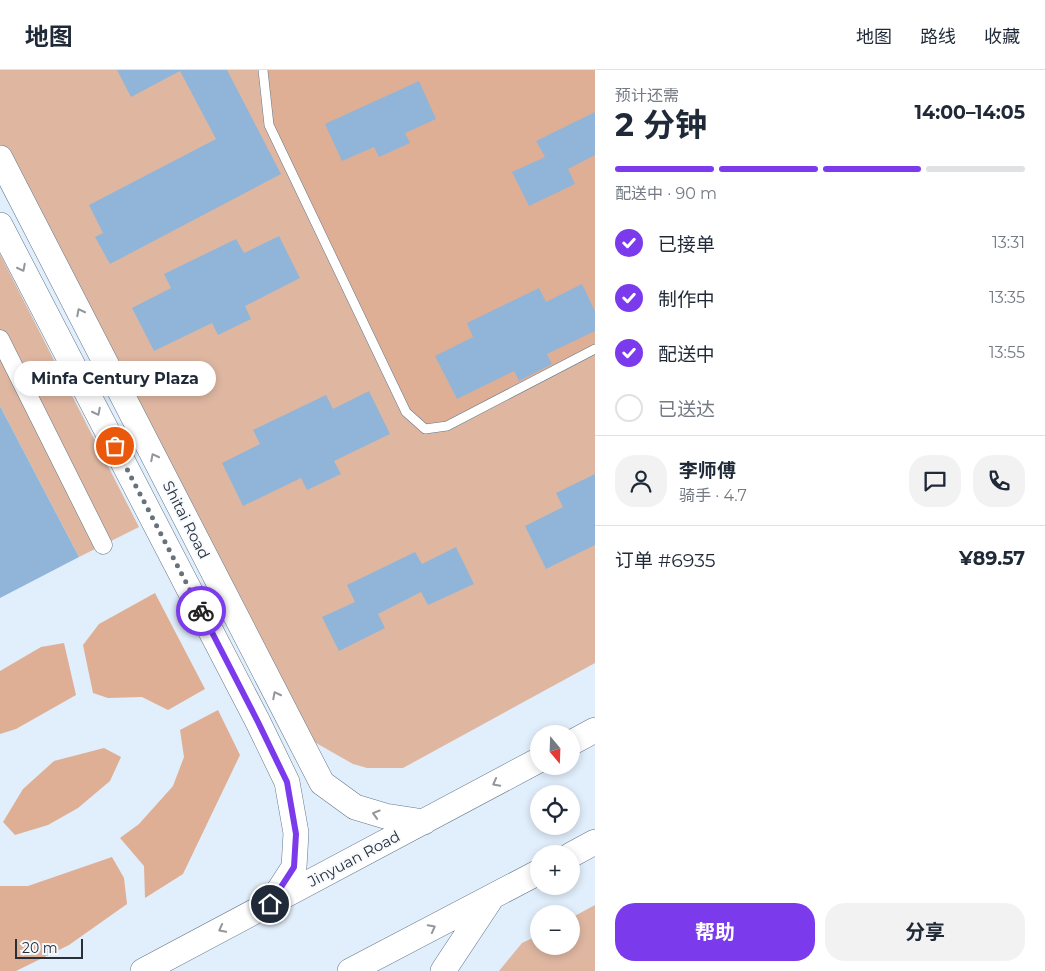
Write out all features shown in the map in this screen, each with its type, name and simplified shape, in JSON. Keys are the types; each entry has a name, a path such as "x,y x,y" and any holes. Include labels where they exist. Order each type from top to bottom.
{"street":[{"name":"Shitai Road","path":"0,158 322,783 355,807 385,816 424,822"},
{"name":"Shitai Road","path":"0,225 258,722 287,782 296,834 294,867 270,904"},
{"path":"0,339 103,545"},
{"path":"580,738 595,730"},
{"name":"Jinyuan Road","path":"143,971 530,765"},
{"path":"580,850 595,842"},
{"path":"350,971 530,877"},
{"path":"443,971 492,897"}],"lane":[{"path":"263,70 269,125 406,412 425,429 446,426 595,349"}],"shaded area":[{"path":"0,70 595,70 595,663 403,768 367,768 353,764 295,731 0,158"},
{"path":"263,70 595,70 595,349 447,426 425,429 406,412 269,125"},
{"path":"0,254 139,527 79,557 0,406"},
{"path":"155,593 205,689 168,710 142,697 108,698 93,693 83,645 99,624"},
{"path":"64,643 76,695 16,729 0,734 0,671 41,647"},
{"path":"218,710 240,755 183,874 145,898 144,866 120,838 139,824 173,786 184,757 180,730"},
{"path":"104,748 121,757 110,781 78,808 48,825 15,835 3,822 23,789 54,761"},
{"path":"112,857 124,878 127,904 69,945 16,971 0,971 0,886 28,886"},
{"path":"595,905 595,971 499,971 522,943 530,939 530,955 580,955 580,913"}],"building":[{"path":"117,70 227,70 281,174 110,264 95,237 103,233 89,205 216,139 180,71 131,97"},
{"path":"419,81 436,119 405,133 410,143 379,157 374,147 342,161 325,124"},
{"path":"595,112 595,155 568,169 575,184 529,206 512,172 545,157 536,141"},
{"path":"279,236 300,278 245,306 251,319 218,335 212,323 154,351 132,308 171,288 164,274 236,239 244,253"},
{"path":"582,284 595,311 595,331 547,354 552,364 519,381 514,371 457,399 435,356 473,337 467,323 539,288 546,302"},
{"path":"369,391 390,434 334,461 341,474 307,490 301,478 243,506 222,463 260,444 253,430 326,395 333,409"},
{"path":"0,406 79,557 0,598"},
{"path":"595,474 595,545 546,569 525,526 563,507 556,493"},
{"path":"456,547 474,584 428,605 421,592 378,614 385,628 339,651 322,617 355,602 347,585 415,552 422,564"}],"way so far":[{"path":"115,446 201,611"}],"place":[{"name":"Minfa Century Plaza","path":"115,446"}],"route":[{"path":"201,611 287,782 296,834 294,867 270,904"}]}
